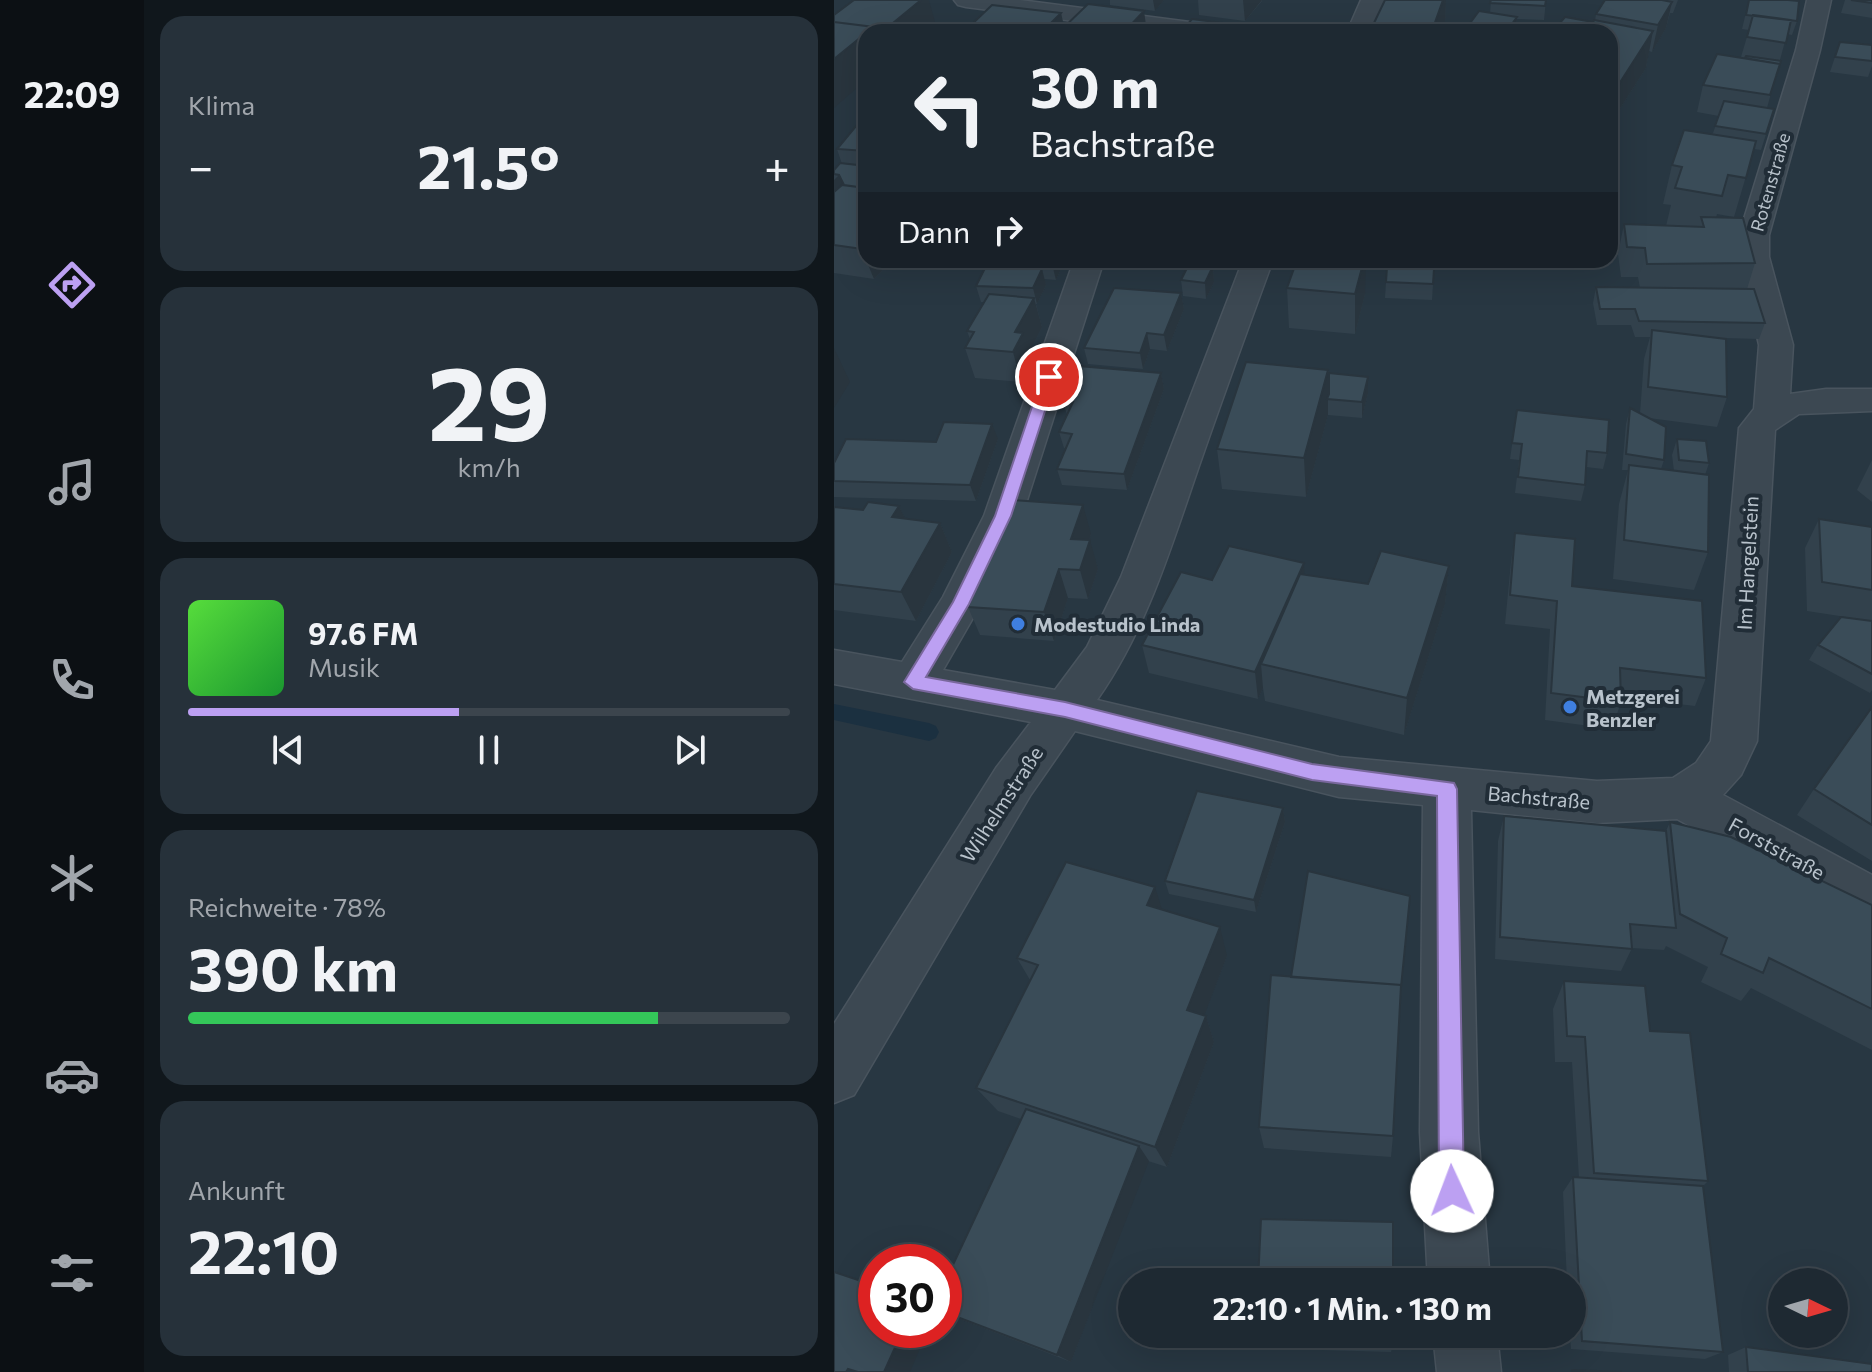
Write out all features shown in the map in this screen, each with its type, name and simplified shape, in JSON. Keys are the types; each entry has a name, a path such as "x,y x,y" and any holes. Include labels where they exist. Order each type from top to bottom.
{"street":[{"path":"966,0 1136,24"},
{"path":"1173,24 1182,0"},
{"path":"1362,24 1373,0"},
{"name":"Rotenstraße","path":"1771,413 1776,345 1754,257 1754,235 1808,50 1819,0"},
{"path":"913,682 960,604 1003,516 1086,268"},
{"name":"Wilhelmstraße","path":"834,1075 1013,782 1102,659 1141,577 1255,268"},
{"path":"1771,413 1804,403 1872,400"},
{"name":"Im Hangelstein","path":"1681,798 1713,777 1734,741 1754,438 1761,420 1771,413"},
{"name":"Bachstraße","path":"834,667 1065,710 1312,772 1447,789 1597,802 1681,798"},
{"path":"1447,789 1449,1132 1458,1268"},
{"name":"Forststraße","path":"1681,798 1727,820 1872,901"},
{"path":"1466,1348 1469,1372"}],"building":[{"path":"854,0 921,0 892,24 834,22 834,15"},
{"path":"1385,0 1443,0 1434,24 1374,23"},
{"path":"1491,0 1546,0 1545,6 1490,3"},
{"path":"1605,0 1672,2 1658,25 1596,14"},
{"path":"1749,0 1799,1 1797,21 1746,15"},
{"path":"1088,4 1144,11 1132,24 1067,24"},
{"path":"992,5 1061,13 1050,24 972,24"},
{"path":"1479,11 1517,17 1512,24 1469,24"},
{"path":"1753,15 1791,20 1786,43 1747,37"},
{"path":"1565,17 1593,22 1591,24 1559,24"},
{"path":"1192,19 1230,24 1188,24"},
{"path":"1594,20 1615,24 1591,24"},
{"path":"834,22 858,25 858,40 834,59"},
{"path":"1618,24 1653,31 1619,84"},
{"path":"1840,42 1872,45 1872,61 1835,57"},
{"path":"1717,54 1780,64 1770,95 1703,85"},
{"path":"1746,56 1781,61 1780,64"},
{"path":"1724,101 1774,109 1766,134 1715,126"},
{"path":"858,124 858,150 837,149"},
{"path":"1684,130 1756,141 1746,178 1728,175 1722,196 1675,188 1682,167 1672,165"},
{"path":"840,163 858,165 858,187 844,185 834,170"},
{"path":"842,185 858,187 858,248 834,245 834,192"},
{"path":"1701,217 1743,218 1755,263 1647,264 1645,248 1627,247 1624,224 1704,227"},
{"path":"985,268 1042,269 1033,288 976,286"},
{"path":"1187,268 1212,268 1205,283 1181,280"},
{"path":"1294,268 1362,268 1355,294 1287,288"},
{"path":"1387,268 1434,269 1433,284 1386,282"},
{"path":"1596,287 1754,289 1765,323 1639,321 1635,309 1600,309"},
{"path":"1114,288 1181,293 1164,335 1147,333 1140,353 1084,348"},
{"path":"989,294 1034,298 1015,332 1023,333 1013,352 965,348 974,332 967,331"},
{"path":"1652,330 1726,339 1727,397 1648,387"},
{"path":"1246,362 1328,370 1304,458 1217,449"},
{"path":"1078,366 1161,373 1124,474 1057,469 1072,434 1059,432 1073,402 1063,401"},
{"path":"1329,373 1368,377 1362,402 1327,399"},
{"path":"1630,408 1666,427 1664,460 1626,454"},
{"path":"1517,410 1609,420 1607,453 1587,451 1585,485 1518,477 1522,444 1512,443"},
{"path":"944,422 992,424 970,485 834,481 834,463 846,439 936,442"},
{"path":"1677,439 1706,441 1709,463 1679,460"},
{"path":"1629,465 1709,475 1708,552 1624,540"},
{"path":"1011,500 1083,505 1071,539 1090,540 1080,570 1059,569 1044,612 968,607"},
{"path":"868,502 899,506 892,517 940,523 901,592 834,584 834,507 863,510"},
{"path":"1819,519 1872,527 1872,590 1822,582"},
{"path":"1515,533 1575,539 1572,586 1702,601 1706,678 1620,668 1621,702 1551,693 1557,601 1510,595"},
{"path":"1229,546 1304,563 1255,672 1142,645 1181,572 1212,580"},
{"path":"1381,551 1449,566 1407,698 1261,664 1300,574 1368,584"},
{"path":"1841,617 1872,621 1872,674 1818,645"},
{"path":"1872,707 1872,825 1814,789"},
{"path":"1197,791 1283,808 1254,900 1165,881"},
{"path":"1504,816 1666,831 1676,928 1630,924 1632,949 1500,937"},
{"path":"1670,822 1731,837 1872,905 1872,1009 1769,958 1763,973 1721,954 1727,938 1680,914"},
{"path":"1066,862 1155,887 1147,905 1220,927 1187,1010 1206,1016 1155,1147 976,1088 1038,965 1017,958"},
{"path":"1308,871 1410,896 1401,987 1291,977"},
{"path":"1271,975 1401,985 1393,1136 1259,1127"},
{"path":"1564,981 1645,986 1650,1031 1690,1033 1708,1181 1594,1173 1585,1037 1567,1036"},
{"path":"1026,1109 1139,1146 1057,1355 962,1319 962,1246"},
{"path":"1573,1177 1703,1186 1723,1352 1586,1341 1586,1268 1578,1268"},
{"path":"1261,1219 1393,1222 1393,1268 1259,1268"},
{"path":"834,1272 858,1280 858,1348 895,1348 884,1372 848,1369 846,1372 834,1372"},
{"path":"1746,1347 1872,1364 1872,1372 1748,1372"},
{"path":"1572,1370 1622,1372 1572,1372"}],"waterway":[{"path":"834,712 929,732"}],"place":[{"name":"Modestudio Linda","path":"1018,624"},
{"name":"Metzgerei Benzler","path":"1570,707"}],"route":[{"path":"1049,377 1003,516 960,604 913,682 1065,710 1312,772 1447,789 1452,1191"}]}
